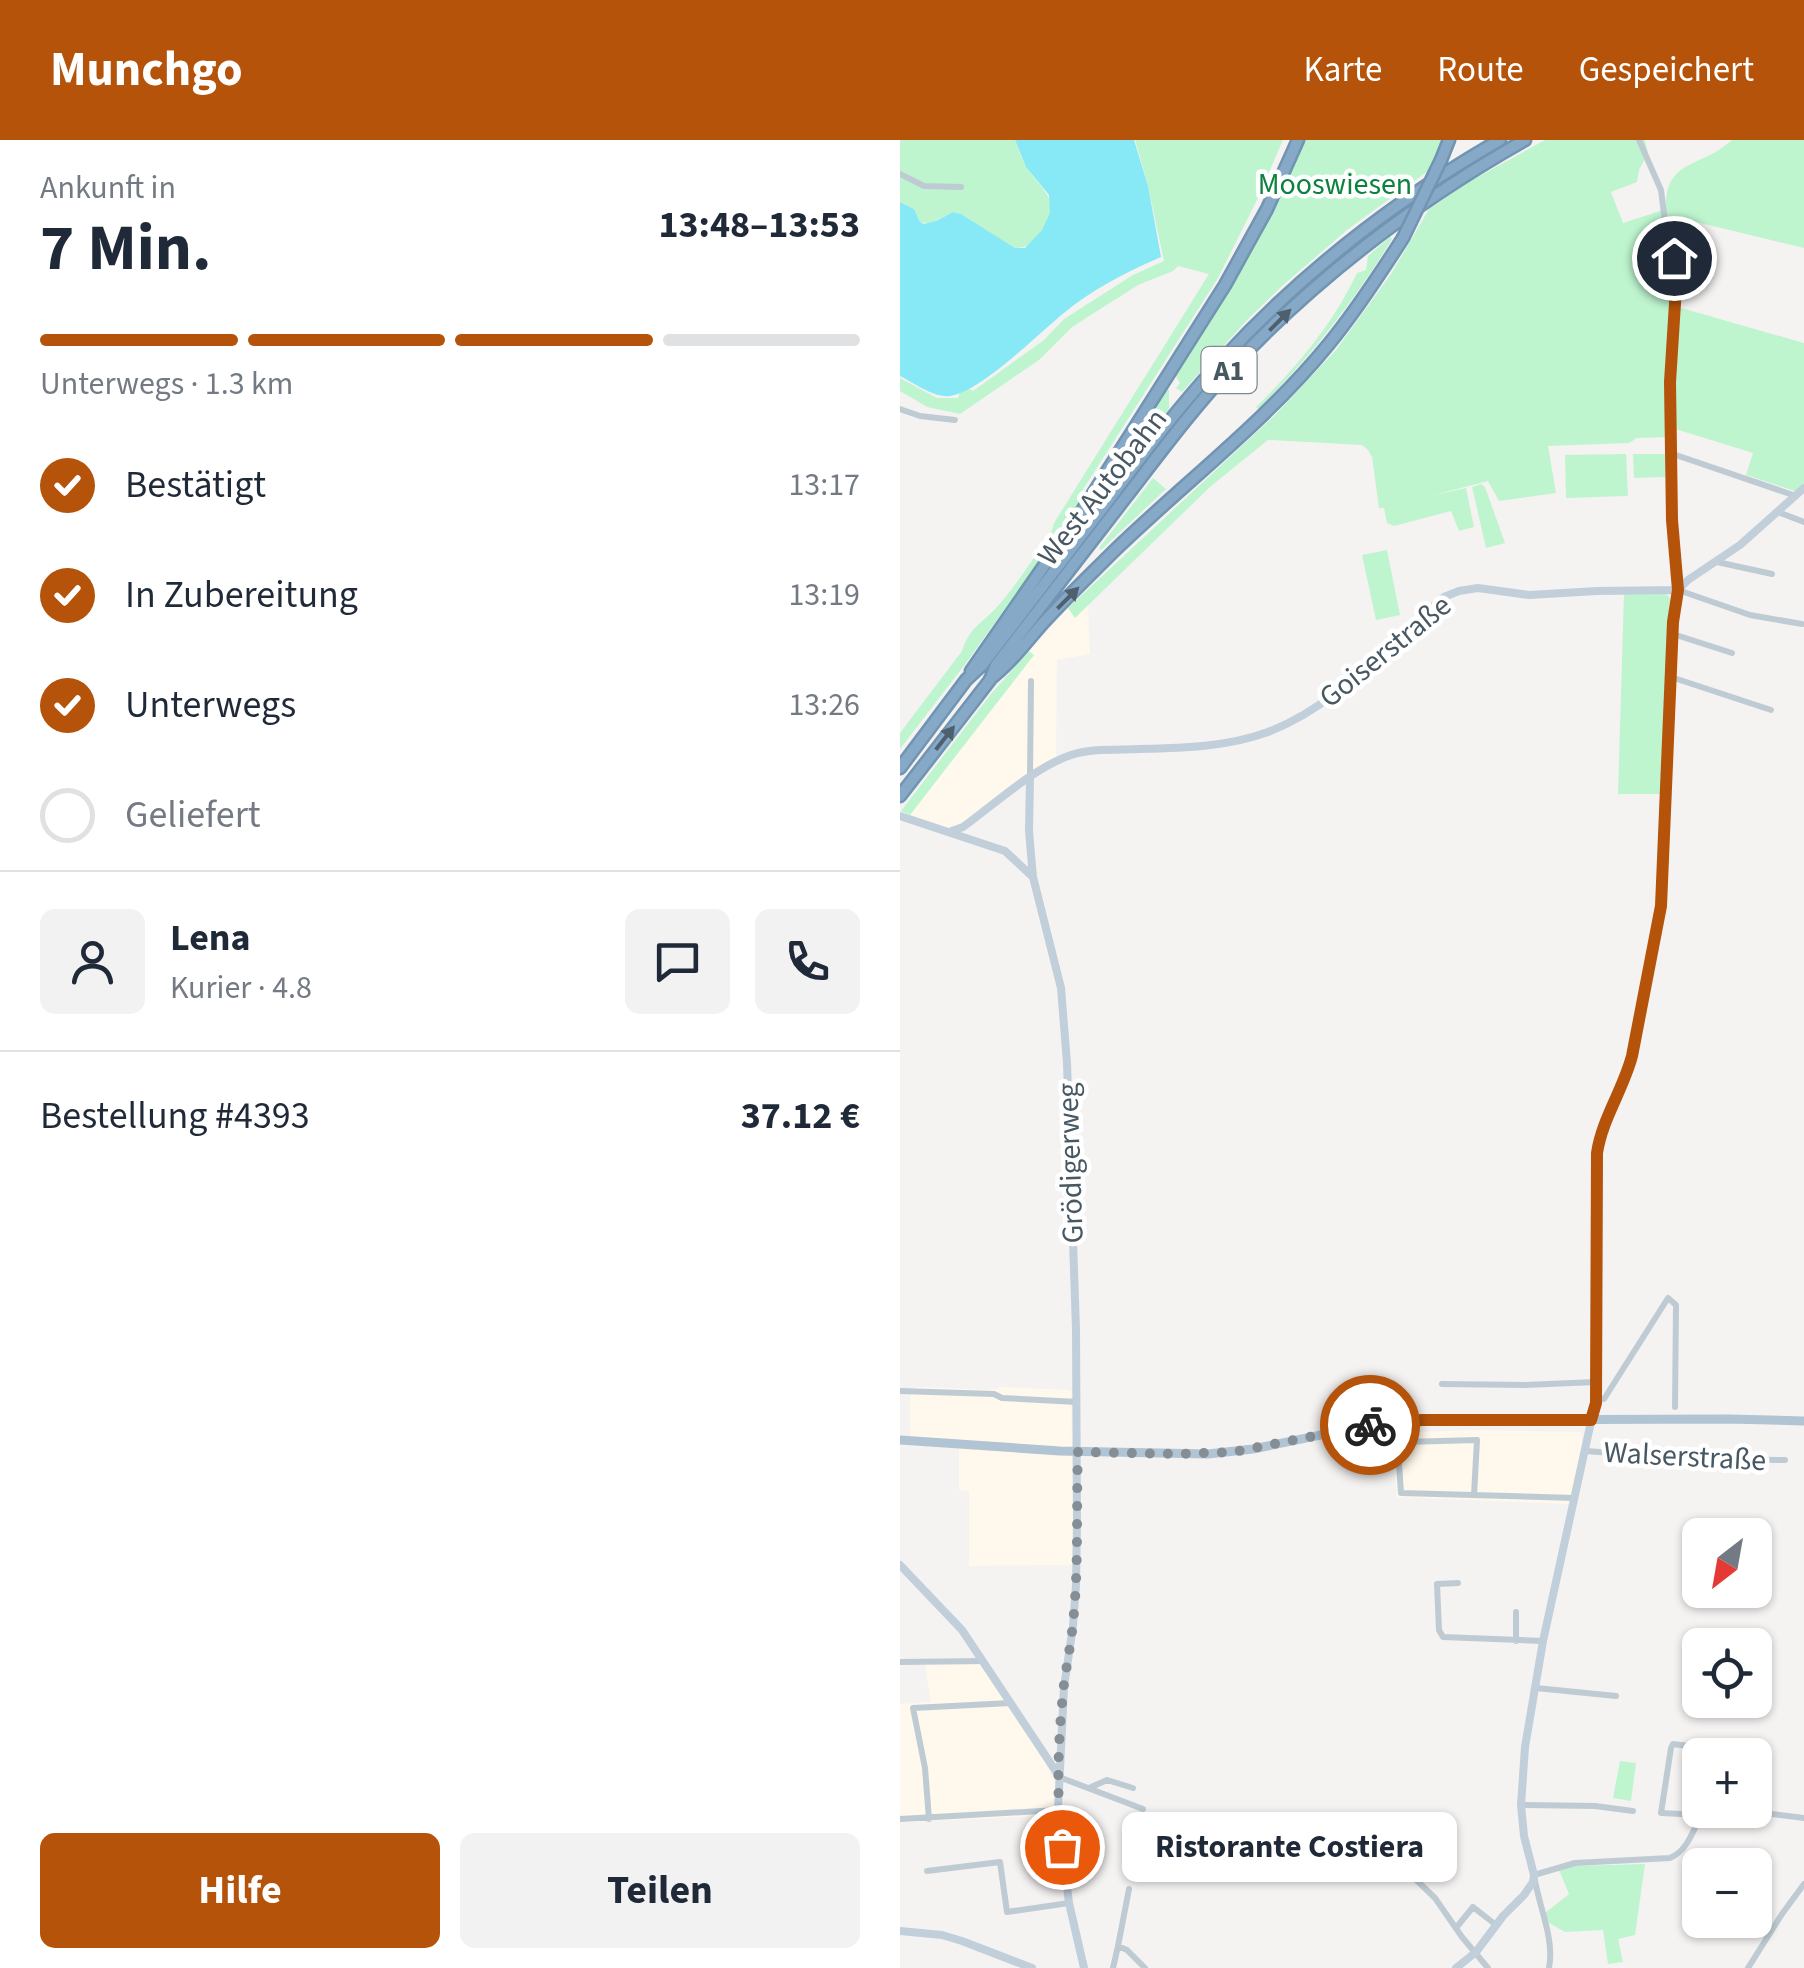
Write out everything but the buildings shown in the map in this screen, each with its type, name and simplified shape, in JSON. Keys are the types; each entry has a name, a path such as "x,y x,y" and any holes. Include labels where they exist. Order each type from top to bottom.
{"highway":[{"path":"966,680 1080,514 1225,286 1298,140"},
{"path":"990,680 1116,550 1268,410 1328,345 1403,238 1449,140"},
{"name":"West Autobahn","path":"900,768 1183,404 1254,326 1354,238 1426,185 1500,140"},
{"name":"West Autobahn","path":"900,796 1176,432 1234,365 1298,302 1370,241 1442,190 1525,140"}],"main road":[{"path":"900,1440 1176,1454 1234,1452 1370,1425 1422,1420 1804,1421"}],"street":[{"path":"1640,140 1661,190 1677,272 1670,454 1678,590"},
{"path":"900,174 924,186 962,187"},
{"path":"900,409 954,420"},
{"path":"1670,454 1796,496"},
{"path":"1678,590 1718,562 1804,488"},
{"path":"1778,512 1804,522"},
{"path":"1718,562 1772,574"},
{"name":"Goiserstraße","path":"952,832 1050,765 1076,754 1188,749 1235,742 1309,713 1344,688 1429,609 1459,591 1478,588 1529,595 1678,590"},
{"path":"1678,590 1750,614 1802,624"},
{"name":"Walserstraße","path":"1534,1875 1524,1836 1523,1764 1543,1641 1596,1400 1597,1153 1632,1056 1659,924 1670,676 1678,590"},
{"path":"1673,634 1732,654"},
{"path":"1670,676 1771,710"},
{"path":"1030,778 1031,681"},
{"name":"Grödigerweg","path":"1030,778 1034,877 1061,988 1067,1063 1078,1452 1076,1585 1064,1687 1058,1810 1069,1903 1084,1968"},
{"path":"900,816 1006,851 1034,877"},
{"path":"1596,1400 1604,1399 1668,1298 1676,1305 1675,1407"},
{"path":"1442,1384 1596,1382"},
{"path":"900,1390 1077,1402"},
{"path":"1474,1495 1477,1440 1404,1442 1398,1449 1402,1493 1575,1498"},
{"name":"Walserstraße","path":"1586,1451 1691,1459 1785,1460"},
{"path":"900,1565 949,1614 1059,1777 1143,1810"},
{"path":"1458,1583 1437,1584 1442,1637 1543,1641"},
{"path":"1516,1612 1516,1641"},
{"path":"900,1662 983,1661"},
{"path":"1536,1688 1616,1696"},
{"path":"929,1819 925,1768 913,1708 1011,1704"},
{"path":"1682,1745 1673,1744 1671,1748 1661,1813 1682,1815"},
{"path":"1088,1788 1107,1780 1132,1788"},
{"path":"1521,1805 1594,1806 1633,1812"},
{"path":"900,1819 1058,1810"},
{"path":"1772,1814 1804,1818"},
{"path":"1534,1875 1575,1862 1670,1858 1684,1848 1695,1828"},
{"path":"1369,1850 1409,1873 1435,1898 1488,1968"},
{"path":"927,1870 1000,1862 1007,1912 1069,1903"},
{"path":"1456,1968 1476,1952 1530,1888 1534,1875"},
{"path":"1534,1875 1548,1938 1549,1968"},
{"path":"1748,1968 1804,1884"},
{"path":"1113,1968 1129,1889"},
{"path":"1456,1928 1473,1907 1496,1926"},
{"path":"900,1931 942,1935 1032,1968"},
{"path":"1118,1946 1146,1968"}],"shaded area":[{"path":"1088,606 1090,654 1057,660 1056,761 962,825 947,827 910,815 1033,655 1029,651 1068,608 1075,618"},
{"path":"917,1387 1071,1390 1074,1565 969,1566 969,1491 959,1490 959,1439 910,1437 910,1395"},
{"path":"1581,1432 1583,1447 1570,1504 1397,1497 1392,1433"},
{"path":"981,1664 1054,1781 1063,1786 1064,1815 900,1822 900,1704 931,1702 925,1665"}],"green space":[{"path":"900,140 1015,140 1051,205 1041,232 1030,244 1015,248 961,214 953,212 929,224 920,222 914,209 900,202"},
{"name":"Mooswiesen","path":"1135,140 1283,140 1218,278 1082,491 1078,507 900,749 900,733 962,651 972,631 1003,600 1050,536 1054,523 1209,274 1178,266 1138,285 1072,327 1039,360 960,414 927,407 900,391 900,378 937,398 958,398 962,385 973,391 1044,340 1064,319 1133,275 1164,261"},
{"name":"Mooswiesen","path":"1306,140 1442,140 1428,171 1347,230 1282,286 1182,392 1176,388 1180,383 1176,376 1253,250"},
{"path":"1545,140 1645,140 1648,153 1637,182 1611,192 1623,223 1666,209 1667,193 1678,172 1732,140 1804,140 1804,248 1692,221 1680,273 1678,307 1804,343 1804,483 1795,491 1746,475 1753,453 1669,427 1669,437 1637,438 1629,443 1548,446 1556,493 1499,501 1488,481 1430,496 1466,488 1474,527 1459,531 1451,511 1394,526 1387,523 1384,508 1379,508 1372,457 1362,445 1268,440 1211,486 1075,618 1068,608 1274,416 1336,350 1391,274 1429,209"},
{"path":"1390,237 1362,285 1330,328 1258,409 1325,328 1357,273 1366,270 1368,256"},
{"path":"1169,390 1169,409 1083,518 1163,391"},
{"path":"1626,454 1628,496 1566,498 1565,455"},
{"path":"1633,454 1665,454 1665,477 1634,478"},
{"path":"1153,478 1166,489 1101,550 1099,548"},
{"path":"1481,484 1505,543 1486,548 1472,487"},
{"path":"1387,550 1400,615 1376,620 1362,555"},
{"path":"1664,592 1670,598 1661,794 1618,794 1624,594"},
{"path":"1029,651 1034,655 910,815 901,811 991,694"},
{"path":"1620,1761 1636,1763 1631,1801 1613,1798"},
{"path":"1645,1864 1635,1935 1618,1939 1623,1962 1608,1964 1603,1930 1565,1932 1547,1922 1545,1913 1569,1894 1559,1870 1572,1866"}],"water":[{"path":"1015,140 1134,140 1148,186 1161,257 1084,298 980,383 950,396 937,395 900,376 900,202 914,209 924,224 953,212 1015,248 1025,248 1042,230 1050,213 1049,195 1026,167"}],"way so far":[{"path":"1062,1847 1059,1777 1076,1585 1078,1452 1234,1452 1370,1425"}],"place":[{"name":"Ristorante Costiera","path":"1062,1847"}],"route":[{"path":"1370,1425 1422,1420 1591,1420 1596,1403 1598,1143 1632,1056 1661,906 1673,622 1678,590 1670,454 1677,272 1674,258"}]}
